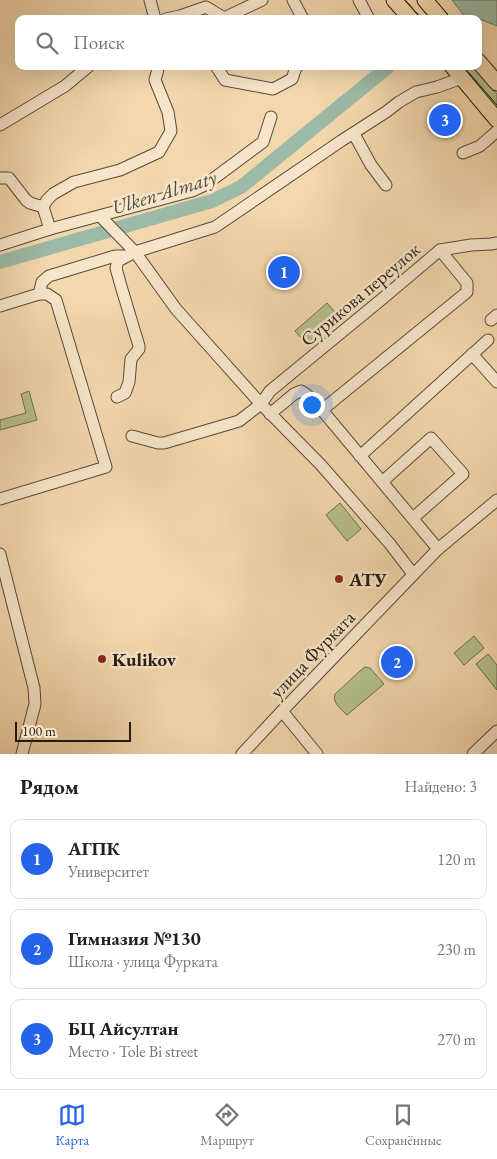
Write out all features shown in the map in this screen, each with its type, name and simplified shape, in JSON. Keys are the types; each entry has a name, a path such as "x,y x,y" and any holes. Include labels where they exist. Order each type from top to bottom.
{"main road":[{"path":"394,0 407,15"},
{"path":"425,0 438,15"},
{"path":"482,66 497,83"},
{"path":"457,72 497,120"}],"street":[{"path":"150,0 154,15"},
{"path":"230,15 262,0"},
{"path":"293,0 301,15"},
{"path":"358,0 367,15"},
{"path":"186,15 206,7 219,15"},
{"path":"0,124 65,86 84,70"},
{"path":"50,229 43,207 52,194 74,182 120,170 159,152 171,131 168,112 155,80 158,70"},
{"path":"219,70 226,80 273,89 292,79 295,70"},
{"path":"117,397 125,393 129,382 131,359 139,349 116,268 118,260 130,254 215,227 399,102 416,92 437,87 457,72"},
{"path":"0,245 50,229 192,191 205,185 263,142 271,117"},
{"path":"463,153 480,146 497,131"},
{"path":"354,134 371,165 386,185"},
{"path":"0,178 9,178 26,200 43,207"},
{"path":"100,216 124,240 130,254 176,310 260,404 321,465 390,544 413,574"},
{"name":"Сурикова переулок","path":"132,436 164,443 239,421 260,404 270,391 440,250 497,243"},
{"path":"322,410 467,292 467,283 440,250"},
{"path":"39,294 42,282 49,276 115,256 130,254"},
{"path":"0,306 39,294 47,294 56,300 106,467 0,499"},
{"path":"360,456 488,340"},
{"path":"472,354 497,382"},
{"path":"270,414 294,394 301,391 308,395 438,549"},
{"path":"382,482 431,438 463,474 413,518"},
{"name":"улица Фурката","path":"242,754 438,549 497,500"},
{"path":"0,554 34,688 35,704 18,753"},
{"path":"282,710 317,754"},
{"path":"472,754 497,731"}],"green space":[{"path":"463,70 476,70 497,94 497,109"},
{"path":"327,303 339,317 307,345 295,331"},
{"path":"29,391 37,420 0,430 0,420 26,413 21,394"},
{"path":"340,503 361,529 347,541 326,515"},
{"path":"474,636 484,648 464,665 454,653"},
{"path":"488,654 497,665 497,690 476,664"},
{"path":"365,667 370,668 384,684 347,715 336,703 335,694"}],"shaded area":[{"path":"452,0 497,0 497,26 482,20 482,15 464,15"}],"waterway":[{"name":"Ulken Almaty","path":"0,262 212,201 241,187 384,70"}],"tram line":[{"path":"405,0 418,15"},
{"path":"466,70 497,105"}],"place":[{"name":"БЦ Айсултан","path":"445,120"},
{"name":"АГПК","path":"284,272"},
{"name":"АТУ","path":"339,579"},
{"name":"Kulikov","path":"102,659"},
{"name":"Гимназия №130","path":"397,662"}]}
